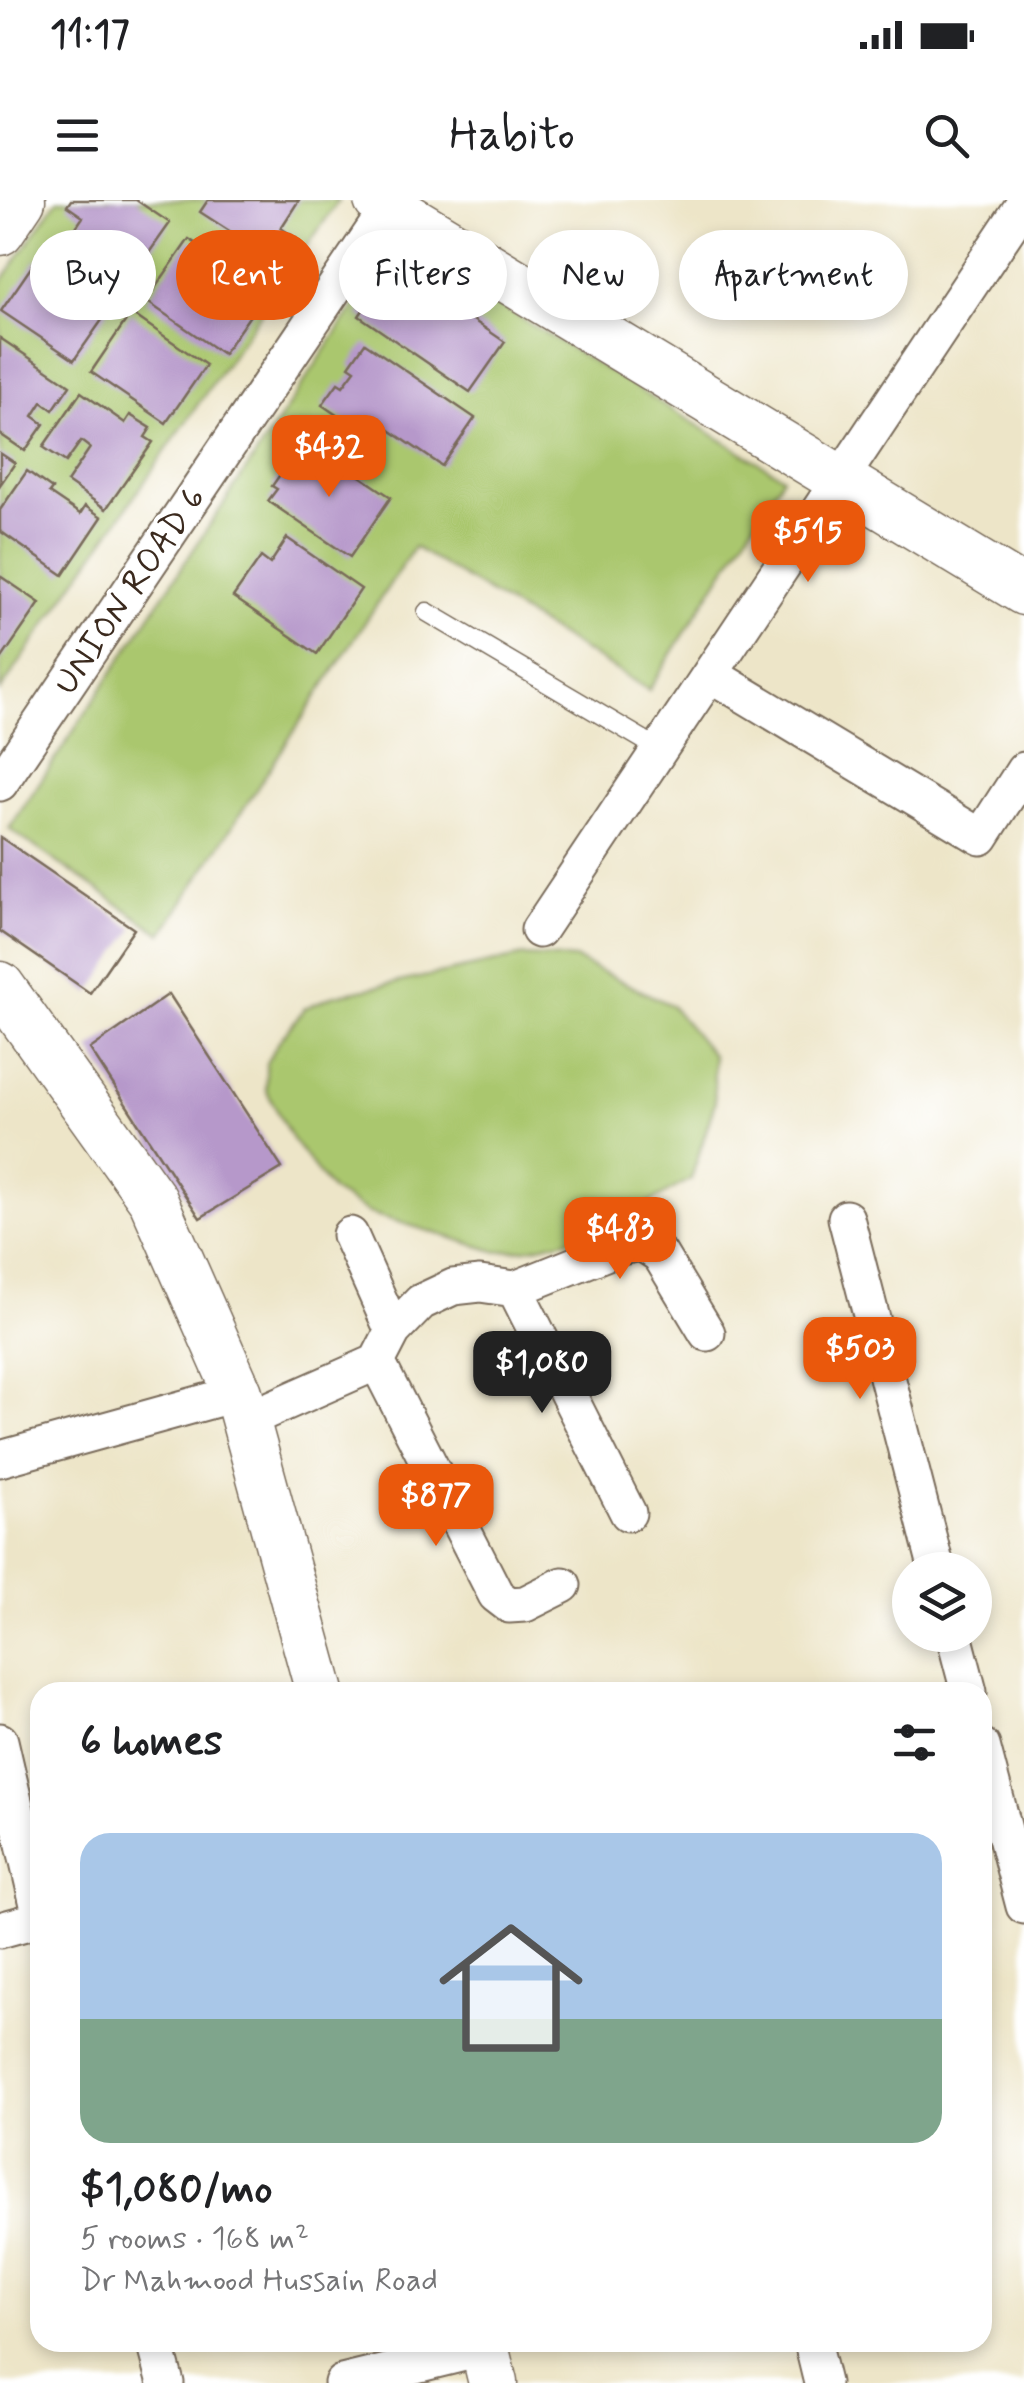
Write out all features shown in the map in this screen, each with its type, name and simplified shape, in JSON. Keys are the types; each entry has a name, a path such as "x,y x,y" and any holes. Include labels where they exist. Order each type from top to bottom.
{"main road":[{"path":"0,231 21,200"},
{"path":"387,202 1024,591"},
{"path":"0,986 153,1200 242,1407 317,1682"}],"street":[{"name":"UNION ROAD 6","path":"0,784 387,202"},
{"path":"539,930 1024,204"},
{"path":"710,674 981,837 1024,770"},
{"path":"846,1218 932,1552"},
{"path":"350,1235 385,1346 496,1596 509,1605 525,1604 563,1585"},
{"path":"0,1459 242,1407 385,1346 421,1302 453,1287 480,1284 515,1289 620,1247 642,1243 660,1255 706,1333"},
{"path":"515,1289 628,1513"},
{"path":"958,1652 966,1682"},
{"path":"0,1740 30,1872"},
{"path":"992,1784 1024,1906"},
{"path":"0,1930 30,1920"},
{"path":"158,2352 166,2383"},
{"path":"814,2352 822,2383"},
{"path":"342,2383 487,2358"}],"lane":[{"path":"427,612 659,750"}],"green space":[{"path":"57,200 339,200 318,230 176,230 176,320 256,320 0,691 0,284 30,240 30,320 156,320 156,230 37,230"},
{"path":"507,310 783,477 649,690 414,547 162,934 9,829 345,320 507,320"},
{"path":"524,956 575,959 671,1005 713,1056 715,1102 691,1179 594,1234 498,1252 369,1213 332,1191 292,1139 266,1090 266,1063 305,1008 332,996"}],"building":[{"path":"71,200 136,200 170,223 156,243 156,230 74,230 83,217 67,206"},
{"path":"208,200 299,200 281,228 284,230 228,230 200,212"},
{"path":"176,258 176,320 247,320 223,354 156,308 156,287"},
{"path":"30,269 30,320 102,320 74,360 1,311"},
{"path":"126,320 141,320 206,365 166,423 91,372"},
{"path":"365,320 473,320 505,342 470,392"},
{"path":"0,338 70,385 53,410 42,402 33,416 44,424 25,451 0,434"},
{"path":"365,343 475,418 442,466 388,429 378,443 322,405 338,383 343,386 355,370 349,366"},
{"path":"81,392 125,423 130,415 151,428 145,437 153,442 106,509 67,482 90,448 81,441 66,462 43,447"},
{"path":"305,449 325,463 330,456 391,497 350,557 268,501 277,489 272,486 293,456 298,459"},
{"path":"0,453 15,463 0,485"},
{"path":"27,471 52,489 49,493 80,514 85,506 102,517 63,575 0,531 0,510"},
{"path":"287,538 361,589 317,654 233,597 261,557 270,564"},
{"path":"0,576 40,603 0,661"},
{"path":"0,837 134,929 90,993 0,931"},
{"path":"169,994 282,1168 200,1218 90,1049"}]}
